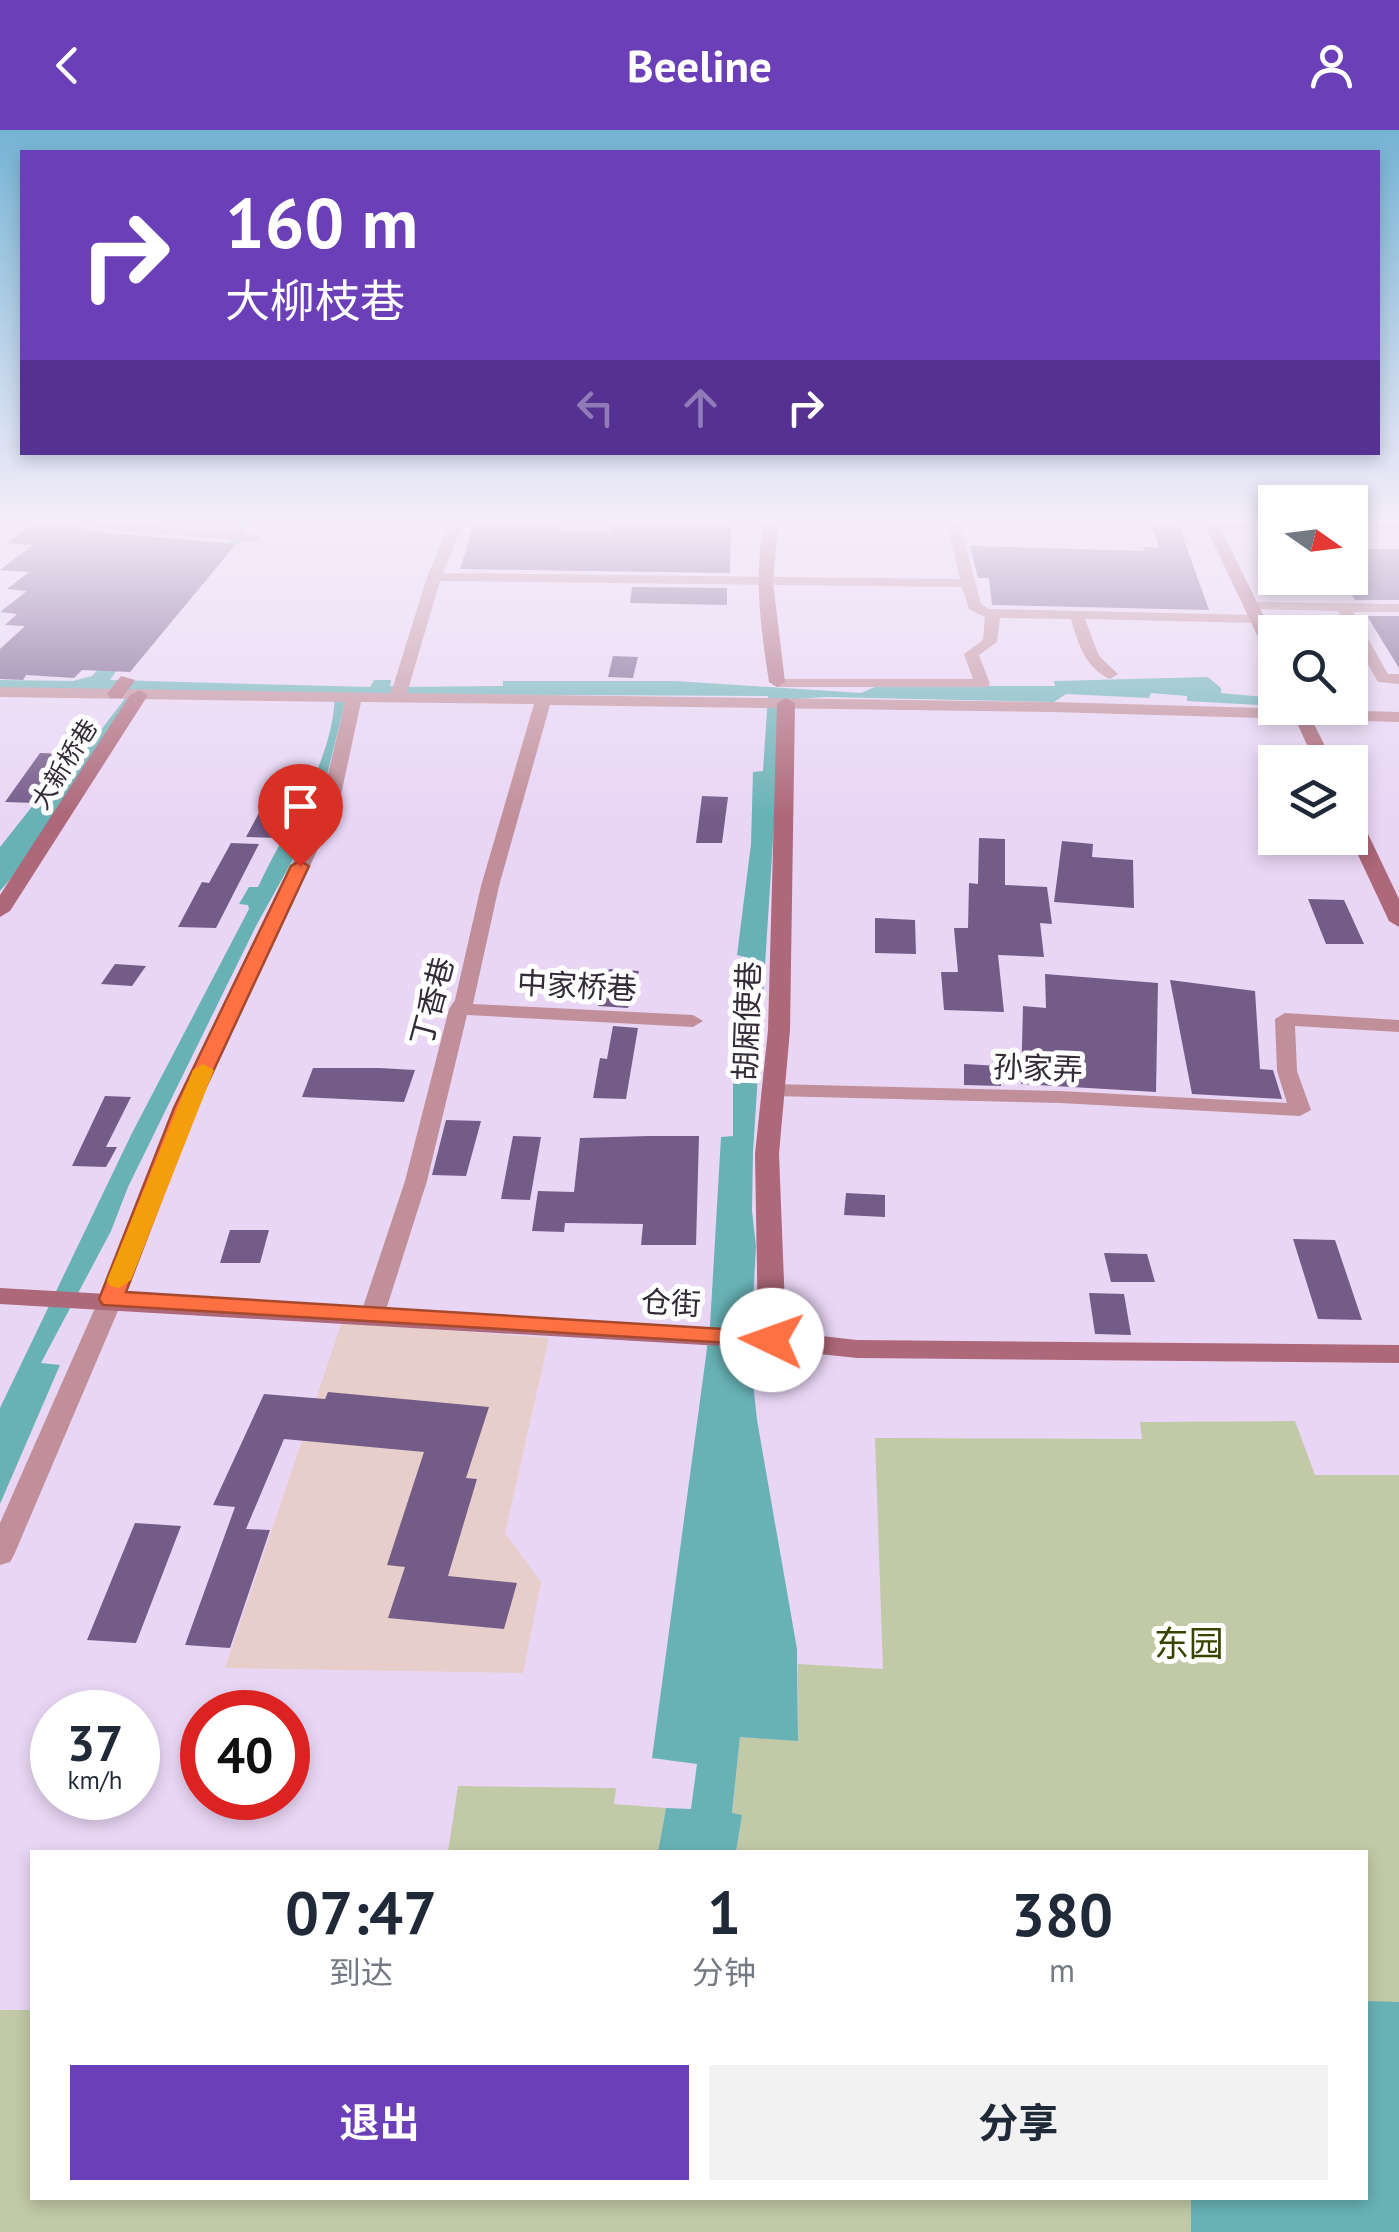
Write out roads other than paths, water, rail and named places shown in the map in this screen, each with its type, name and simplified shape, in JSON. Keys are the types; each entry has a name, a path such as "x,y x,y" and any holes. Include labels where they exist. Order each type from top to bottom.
{"street":[{"path":"399,693 421,621"},
{"name":"胡厢使巷","path":"766,1340 768,1154 778,1030 780,700 771,621"},
{"path":"780,700 982,684 971,654 990,642 991,621"},
{"path":"1080,621 1090,656 1097,667 1110,674"},
{"path":"1351,621 1383,679 1399,679"},
{"path":"0,692 345,696 399,693 543,700 780,700 1258,710"},
{"name":"大新桥巷","path":"0,910 127,692"},
{"path":"0,1555 111,1299 185,1108 330,804 345,696"},
{"name":"丁香巷","path":"372,1316 416,1180 459,1010 466,1000 490,886 543,700"},
{"path":"1368,715 1399,717"},
{"path":"1368,855 1399,921"},
{"name":"中家桥巷","path":"459,1010 693,1021"},
{"name":"孙家弄","path":"773,1090 1060,1097 1300,1110 1287,1071 1285,1019 1399,1026"},
{"name":"仓街","path":"0,1296 111,1299 857,1349 1399,1354"}],"park label":[{"name":"东园","path":"1189,1643"}]}
